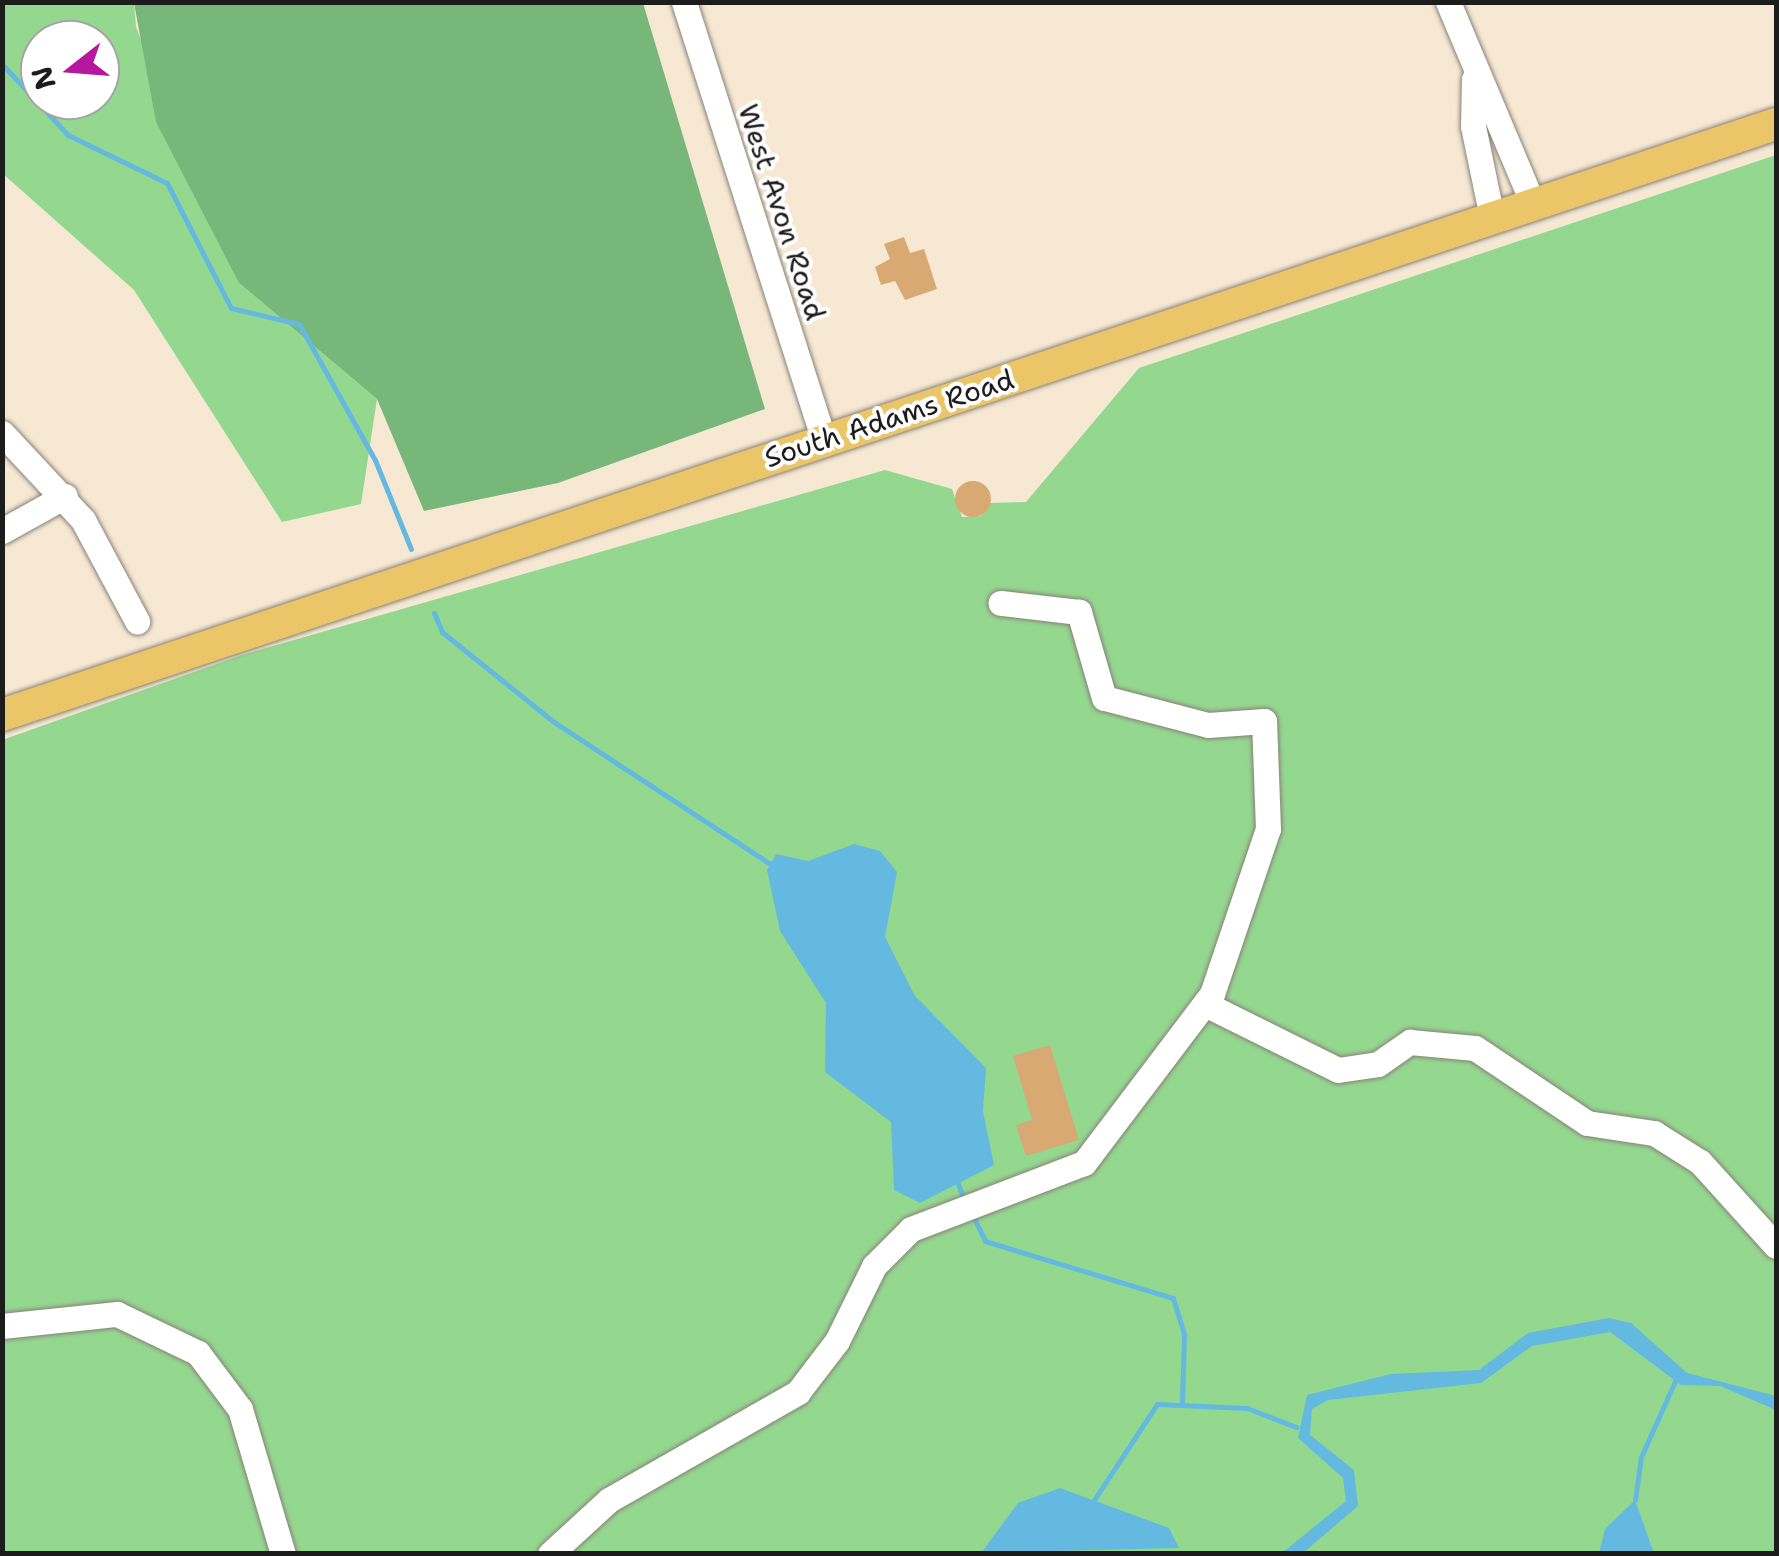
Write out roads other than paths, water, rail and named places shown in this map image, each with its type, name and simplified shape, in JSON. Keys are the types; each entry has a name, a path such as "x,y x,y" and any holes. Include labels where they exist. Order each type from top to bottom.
{"main road":[{"name":"South Adams Road","path":"2,715 1776,124"}],"street":[{"name":"West Avon Road","path":"684,2 824,440"},
{"path":"1448,2 1474,78 1533,204"},
{"path":"1474,78 1472,126 1492,218"},
{"path":"2,433 64,496 138,621"},
{"path":"2,531 64,496"},
{"path":"550,1554 609,1500 798,1392 837,1341 874,1266 911,1229 1084,1163 1206,1005 1268,829 1264,721 1208,725 1104,698 1079,612 1000,603"},
{"path":"1206,1005 1338,1070 1378,1064 1410,1042 1475,1048 1587,1123 1654,1133 1700,1162 1766,1219 1776,1246"},
{"path":"2,1326 117,1314 198,1354 240,1409 283,1554"}],"water":[{"path":"854,844 880,851 897,872 885,937 915,996 986,1068 983,1111 994,1165 920,1203 894,1190 891,1122 825,1072 826,1003 780,931 767,870 776,854 808,861"},
{"path":"1609,1318 1631,1323 1687,1373 1776,1396 1776,1410 1720,1386 1681,1385 1610,1332 1532,1346 1481,1383 1328,1400 1312,1409 1310,1435 1354,1470 1358,1506 1303,1553 1282,1553 1346,1501 1343,1478 1298,1438 1307,1395 1391,1374 1479,1370 1528,1333"},
{"path":"1060,1488 1169,1528 1179,1548 981,1553 1018,1503"},
{"path":"1635,1500 1654,1553 1599,1553 1605,1529"}],"waterway":[{"path":"2,64 68,135 167,183 231,308 299,324 375,460 411,549"},
{"path":"434,613 442,632 554,722 770,864"},
{"path":"956,1178 964,1200"},
{"path":"972,1214 985,1241 1173,1298 1184,1335 1182,1403"},
{"path":"1635,1500 1641,1457 1675,1381"},
{"path":"1094,1500 1157,1404 1247,1408 1296,1427"}]}
